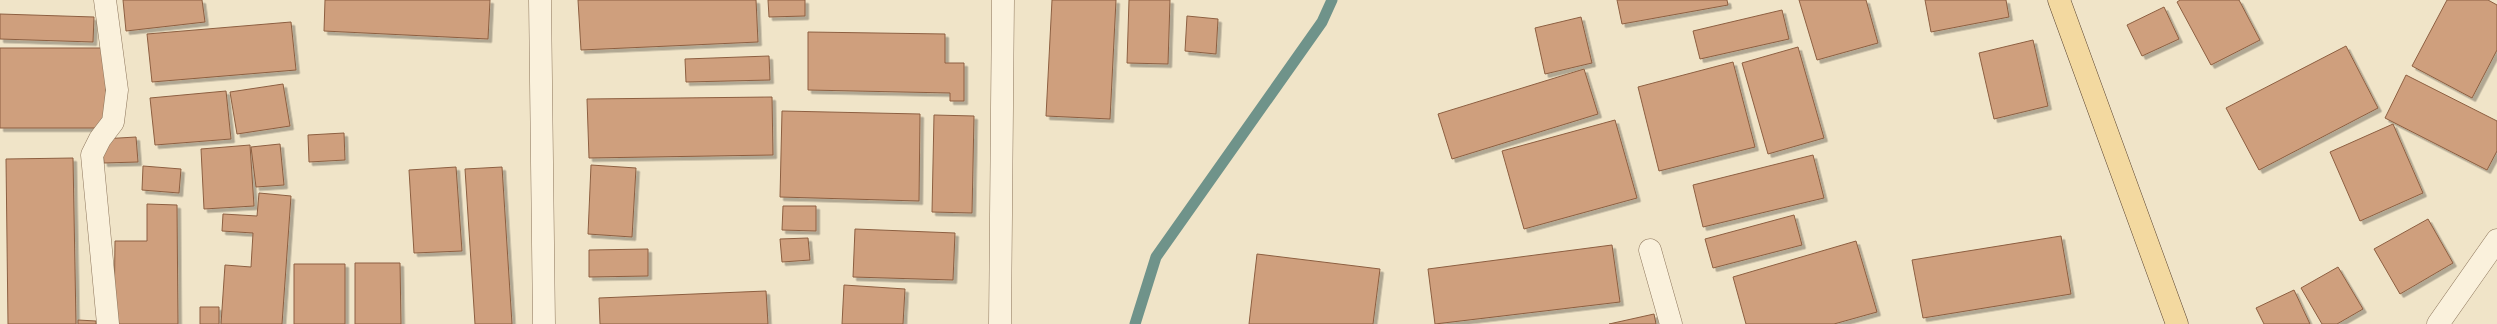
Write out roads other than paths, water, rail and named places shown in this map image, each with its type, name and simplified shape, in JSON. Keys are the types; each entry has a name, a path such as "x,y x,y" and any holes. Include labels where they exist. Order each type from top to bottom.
{"main road":[{"path":"2059,0 2177,324"}],"street":[{"path":"105,0 117,90 113,122 100,139 92,154 108,324"},
{"path":"540,0 544,324"},
{"path":"1000,324 1003,0"},
{"path":"2438,324 2497,240"},
{"path":"1650,250 1671,324"}],"waterway":[{"path":"1135,324 1156,257 1322,22 1332,0"}]}
